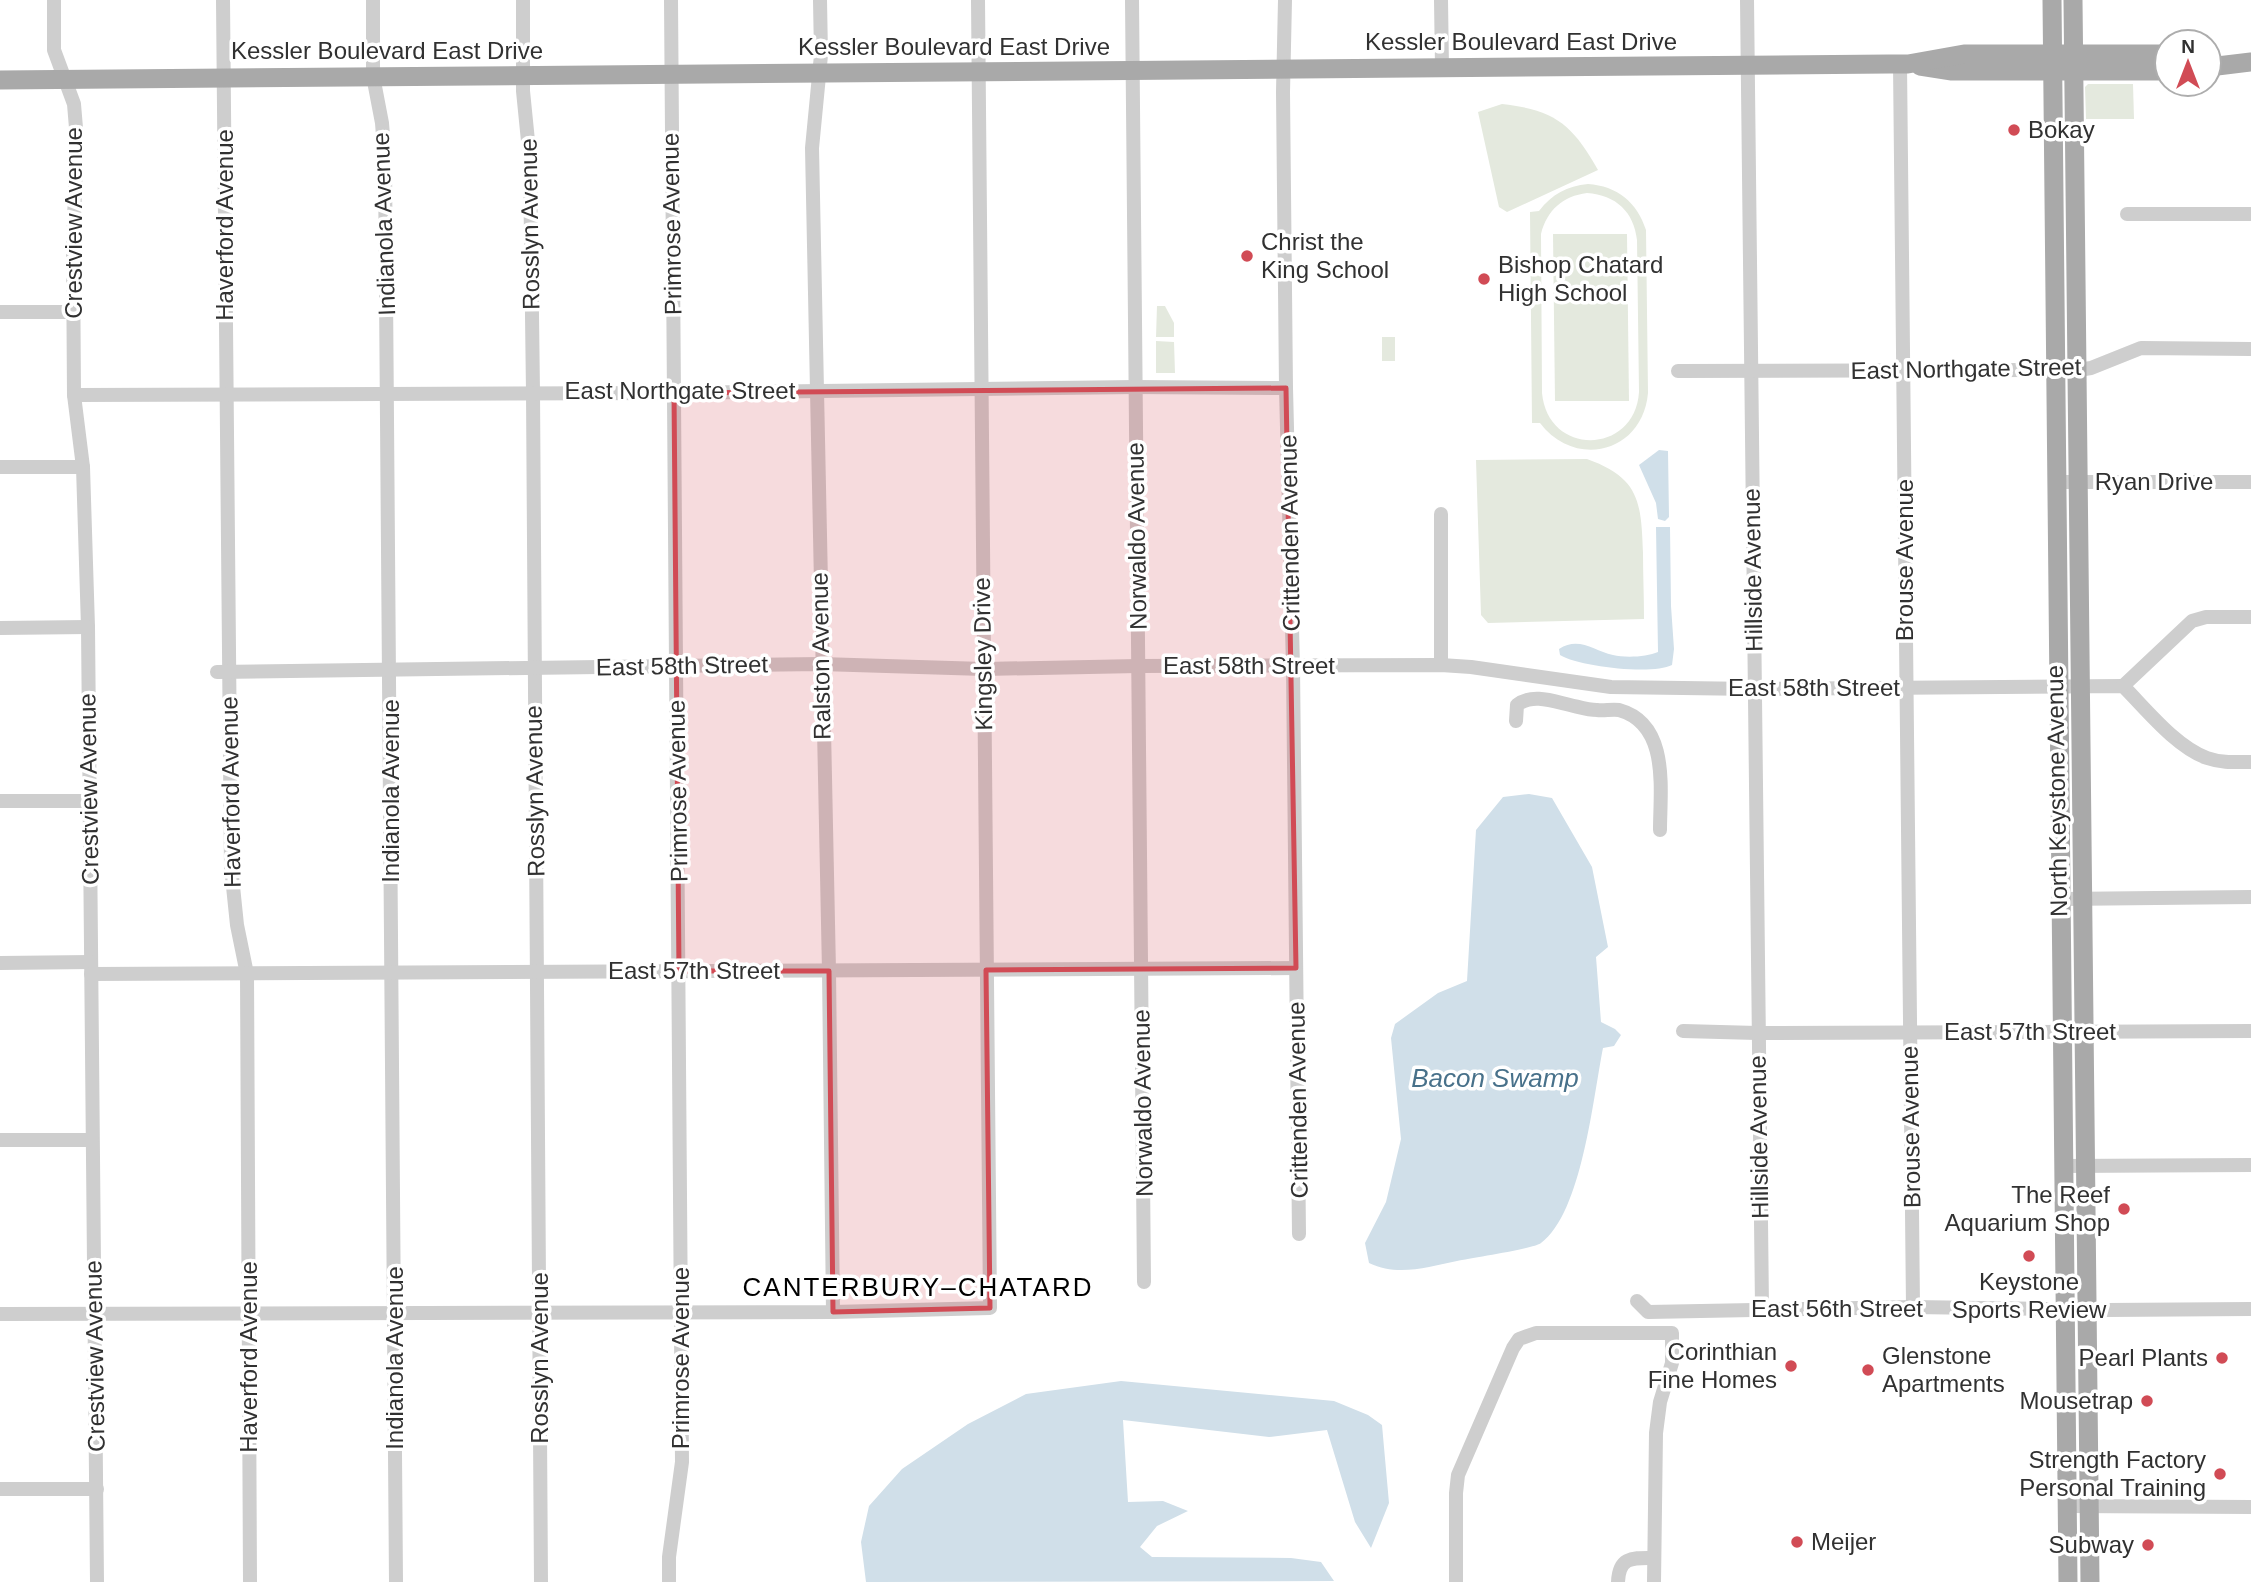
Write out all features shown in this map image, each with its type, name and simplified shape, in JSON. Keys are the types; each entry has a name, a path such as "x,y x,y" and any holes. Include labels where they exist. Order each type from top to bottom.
{"main road":[{"name":"North Keystone Avenue","path":"2052,0 2068,1582"},
{"name":"North Keystone Avenue","path":"2073,0 2090,1582"},
{"name":"Kessler Boulevard East Drive","path":"0,79 1904,64 1954,55 2052,62 2153,55"},
{"path":"2223,59 2248,62"},
{"name":"Kessler Boulevard East Drive","path":"2074,62 2153,70"},
{"path":"2223,65 2248,62"}],"street":[{"name":"Crestview Avenue","path":"54,0 54,50 74,104 77,140 73,234 74,395 83,467 88,627 97,1582"},
{"name":"Haverford Avenue","path":"223,0 227,394 223,672 232,882 247,974 250,1582"},
{"name":"Indianola Avenue","path":"373,0 373,76 385,157 396,1582"},
{"name":"Rosslyn Avenue","path":"523,0 523,75 530,161 533,392 541,1582"},
{"name":"Primrose Avenue","path":"669,1582 669,1557 682,1462 671,0"},
{"name":"Ralston Avenue","path":"820,0 820,72 812,148 821,664 830,971 833,1312"},
{"name":"Kingsley Drive","path":"833,1312 990,1308 978,0"},
{"name":"Norwaldo Avenue","path":"1132,0 1144,1282"},
{"name":"Crittenden Avenue","path":"1284,0 1286,388 1293,667 1299,1234"},
{"path":"1441,0 1442,68"},
{"name":"Hillside Avenue","path":"1746,0 1762,1308"},
{"name":"Brouse Avenue","path":"1904,64 1906,688 1913,1307"},
{"path":"2127,214 2251,214"},
{"path":"0,312 73,312"},
{"name":"East Northgate Street","path":"1678,371 2078,370 2091,368 2141,348 2251,349"},
{"name":"East Northgate Street","path":"74,395 1286,388"},
{"path":"0,467 83,467"},
{"name":"Ryan Drive","path":"2057,482 2251,482"},
{"path":"1441,514 1441,665"},
{"path":"2251,617 2206,617 2192,621 2123,686 2195,753 2221,761 2251,762"},
{"path":"0,628 88,627"},
{"name":"East 58th Street","path":"223,672 821,664 984,669 1441,665 1611,687 1754,689 2123,686"},
{"path":"1609,710 1611,687"},
{"path":"1516,721 1517,705 1530,699 1595,710 1619,710 1633,717 1647,731 1656,746 1660,766 1660,830"},
{"path":"0,801 89,801"},
{"path":"2061,899 2251,897"},
{"name":"East 57th Street","path":"0,963 247,974 1296,968"},
{"name":"East 57th Street","path":"1683,1031 2251,1031"},
{"path":"0,1140 92,1140"},
{"path":"2064,1167 2251,1165"},
{"name":"East 56th Street","path":"1637,1301 1648,1312 1913,1307 2251,1309"},
{"path":"0,1314 833,1312"},
{"path":"1455,1582 1458,1475 1513,1348 1520,1339 1536,1333 1672,1333 1671,1369 1657,1416 1654,1582"},
{"path":"0,1489 97,1489"},
{"path":"2067,1506 2251,1507"},
{"path":"1618,1582 1619,1571 1625,1562 1634,1558 1654,1558"}],"highlighted area":[{"path":"1286,388 1296,968 986,970 990,1308 833,1312 829,971 679,971 674,393"}],"shaded area":[{"path":"2088,84 2133,84 2134,119 2086,119 2085,87"},
{"path":"1502,104 1536,110 1560,122 1579,141 1598,170 1507,212 1499,207 1478,112"},
{"path":"1580,185 1598,185 1617,192 1637,211 1646,230 1648,393 1643,413 1634,429 1621,441 1606,448 1589,450 1571,446 1555,438 1540,423 1532,423 1530,212 1539,211 1555,196","holes":["1587,193 1597,194 1622,207 1628,213 1635,230 1639,392 1634,413 1623,428 1608,437 1591,440 1574,437 1559,429 1548,414 1542,393 1541,234 1547,218 1563,201"]},
{"path":"1553,234 1627,234 1629,401 1555,401"},
{"path":"1157,306 1165,306 1174,323 1174,337 1156,337"},
{"path":"1382,337 1395,337 1395,361 1382,361"},
{"path":"1156,341 1174,342 1175,373 1156,373"},
{"path":"1587,459 1618,475 1634,494 1641,519 1644,619 1488,623 1481,615 1476,460"}],"water":[{"path":"1659,450 1668,451 1669,517 1665,521 1658,519 1656,503 1639,465"},
{"path":"1656,527 1670,527 1674,649 1672,665 1649,669 1616,668 1583,663 1560,655 1559,649 1573,644 1613,655 1642,656 1658,652"},
{"name":"Bacon Swamp","path":"1529,794 1552,798 1592,867 1608,947 1596,957 1601,1022 1621,1035 1614,1046 1603,1048 1590,1124 1576,1181 1567,1207 1555,1228 1541,1243 1515,1251 1413,1269 1380,1267 1369,1263 1365,1243 1386,1202 1401,1139 1391,1038 1395,1024 1438,993 1467,981 1476,830 1503,797"},
{"path":"1121,1381 1334,1401 1368,1415 1382,1425 1389,1503 1371,1548 1355,1522 1327,1430 1269,1437 1123,1420 1128,1502 1163,1501 1188,1511 1157,1526 1140,1547 1152,1557 1291,1558 1321,1562 1334,1581 866,1582 861,1542 869,1506 902,1469 968,1424 1026,1394"}],"place":[{"name":"Bokay","path":"2014,130"},
{"name":"Christ the King School","path":"1247,256"},
{"name":"Bishop Chatard High School","path":"1484,279"},
{"name":"The Reef Aquarium Shop","path":"2124,1209"},
{"name":"Keystone Sports Review","path":"2029,1256"},
{"name":"Pearl Plants","path":"2222,1358"},
{"name":"Corinthian Fine Homes","path":"1791,1366"},
{"name":"Glenstone Apartments","path":"1868,1370"},
{"name":"Mousetrap","path":"2147,1401"},
{"name":"Strength Factory Personal Training","path":"2220,1474"},
{"name":"Meijer","path":"1797,1542"},
{"name":"Subway","path":"2148,1545"}],"district":[{"name":"CANTERBURY–CHATARD","path":"918,1287"}]}
